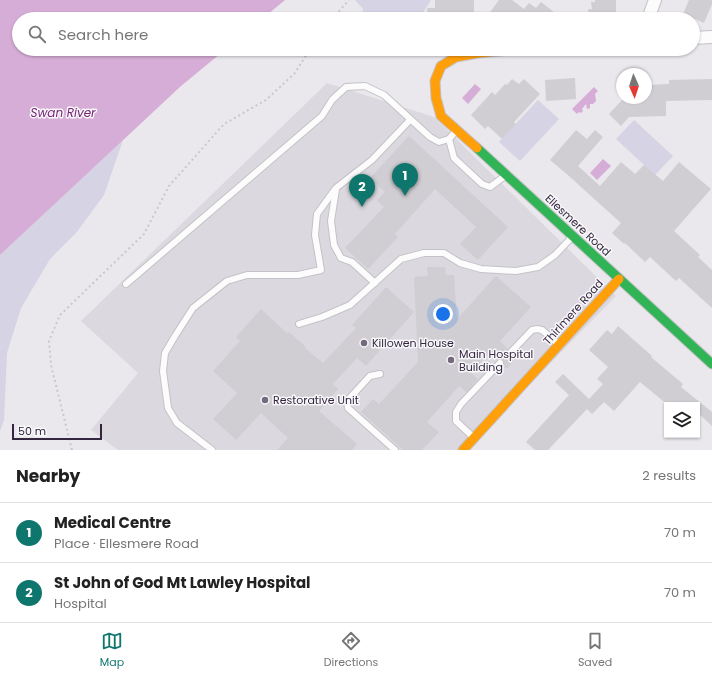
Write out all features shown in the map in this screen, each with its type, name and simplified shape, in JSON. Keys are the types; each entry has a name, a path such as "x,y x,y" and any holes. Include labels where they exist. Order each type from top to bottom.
{"street":[{"path":"651,12 655,0"},
{"path":"700,38 712,37"},
{"name":"Ellesmere Road","path":"456,56 442,66 435,81 436,98 441,116 712,364"},
{"name":"Thirlmere Road","path":"463,450 619,279"}],"lane":[{"path":"126,284 322,116 332,100 346,87 365,86 384,95 410,120 430,137 439,142 449,139 457,130"},
{"path":"212,450 177,423 168,408 163,371 165,353 193,308 227,281 247,275 298,275 321,270 315,235 317,214 336,188 372,160 410,120"},
{"path":"449,139 454,158 482,184 490,187 507,176"},
{"path":"336,188 331,221 334,245 341,258 352,262 375,283"},
{"path":"299,324 322,317 350,305 401,259 424,253 444,253 460,262 481,269 516,271 538,267 555,255 573,236"},
{"path":"511,352 532,330 537,329 542,330 559,345"},
{"path":"474,438 456,421 456,412 461,404 500,363"},
{"path":"380,374 370,376 347,400 348,408 395,450"}],"path":[{"path":"338,12 349,0"},
{"path":"72,450 51,365 49,341 60,315 144,234 169,186 224,124 266,100 295,73 306,56"}],"shaded area":[{"path":"355,0 431,0 423,12 363,12 363,9"},
{"path":"327,83 434,117 616,296 465,450 118,450 91,430 138,373 81,321"},
{"path":"538,100 559,119 520,161 499,142"},
{"path":"634,120 673,156 655,175 616,139"},
{"path":"123,140 104,195 76,233 50,259 21,308 7,353 4,420 0,431 0,255"}],"water":[{"name":"Swan River","path":"0,0 285,0 270,12 12,12 12,56 217,56 181,86 0,255"},
{"path":"475,84 481,89 468,104 462,98"},
{"path":"594,87 598,91 595,94 596,101 593,104 590,104 590,108 587,109 586,104 582,109 583,111 577,114 572,109"},
{"path":"603,159 611,166 597,180 590,173"}],"building":[{"path":"435,0 474,0 474,12 427,12 427,8 435,8"},
{"path":"499,0 512,0 524,9 529,3 536,8 541,2 554,12 490,12"},
{"path":"595,0 616,0 616,12 588,12 588,9 592,9 591,2 595,2"},
{"path":"689,0 712,0 712,4 704,23 700,21 700,12 684,12"},
{"path":"575,78 576,99 546,101 545,80"},
{"path":"512,79 519,84 524,79 540,94 514,122 516,124 502,139 488,126 485,129 471,115 492,92 495,95"},
{"path":"712,79 712,100 666,101 666,116 629,117 621,126 609,114 618,104 652,104 652,85 669,84 669,80"},
{"path":"576,130 587,139 595,130 603,137 578,166 600,186 621,162 635,174 644,165 663,181 679,162 711,189 674,231 700,255 698,257 712,270 712,308 679,278 676,281 650,257 645,262 625,243 624,244 612,233 621,223 550,160"},
{"path":"409,136 508,227 478,260 460,244 476,227 435,189 395,234 398,237 368,269 345,248 384,207 377,200 385,192 370,178"},
{"name":"Main Hospital Building","path":"427,267 445,267 446,275 454,275 457,319 496,276 531,307 500,341 508,349 508,355 514,355 517,357 507,369 503,366 503,360 497,360 489,353 471,373 478,379 468,391 466,392 459,386 427,422 439,432 422,450 403,450 361,412 373,399 379,404 418,362 414,277 428,276"},
{"path":"386,287 414,312 366,366 357,358 333,384 338,389 319,411 357,444 352,450 277,450 288,438 261,413 236,440 213,419 237,393 213,371 240,341 236,337 261,309 323,363 356,328 352,325"},
{"path":"618,326 683,384 681,387 700,402 664,402 640,382 614,411 604,402 592,414 587,409 548,450 535,450 526,442 569,395 555,382 563,374 589,399 603,384 597,379 608,367 589,350 607,330 612,334"},
{"path":"700,402 712,412 712,426 700,415"}],"traffic: fast":[{"path":"477,148 712,364"}],"traffic: slow":[{"path":"462,56 456,57 441,66 435,81 436,98 441,116 477,148"},
{"path":"463,450 619,279"}],"place":[{"name":"Medical Centre","path":"405,196"},
{"name":"St John of God Mt Lawley Hospital","path":"362,207"},
{"name":"Killowen House","path":"364,343"},
{"name":"Main Hospital Building","path":"451,360"},
{"name":"Restorative Unit","path":"265,400"}]}
